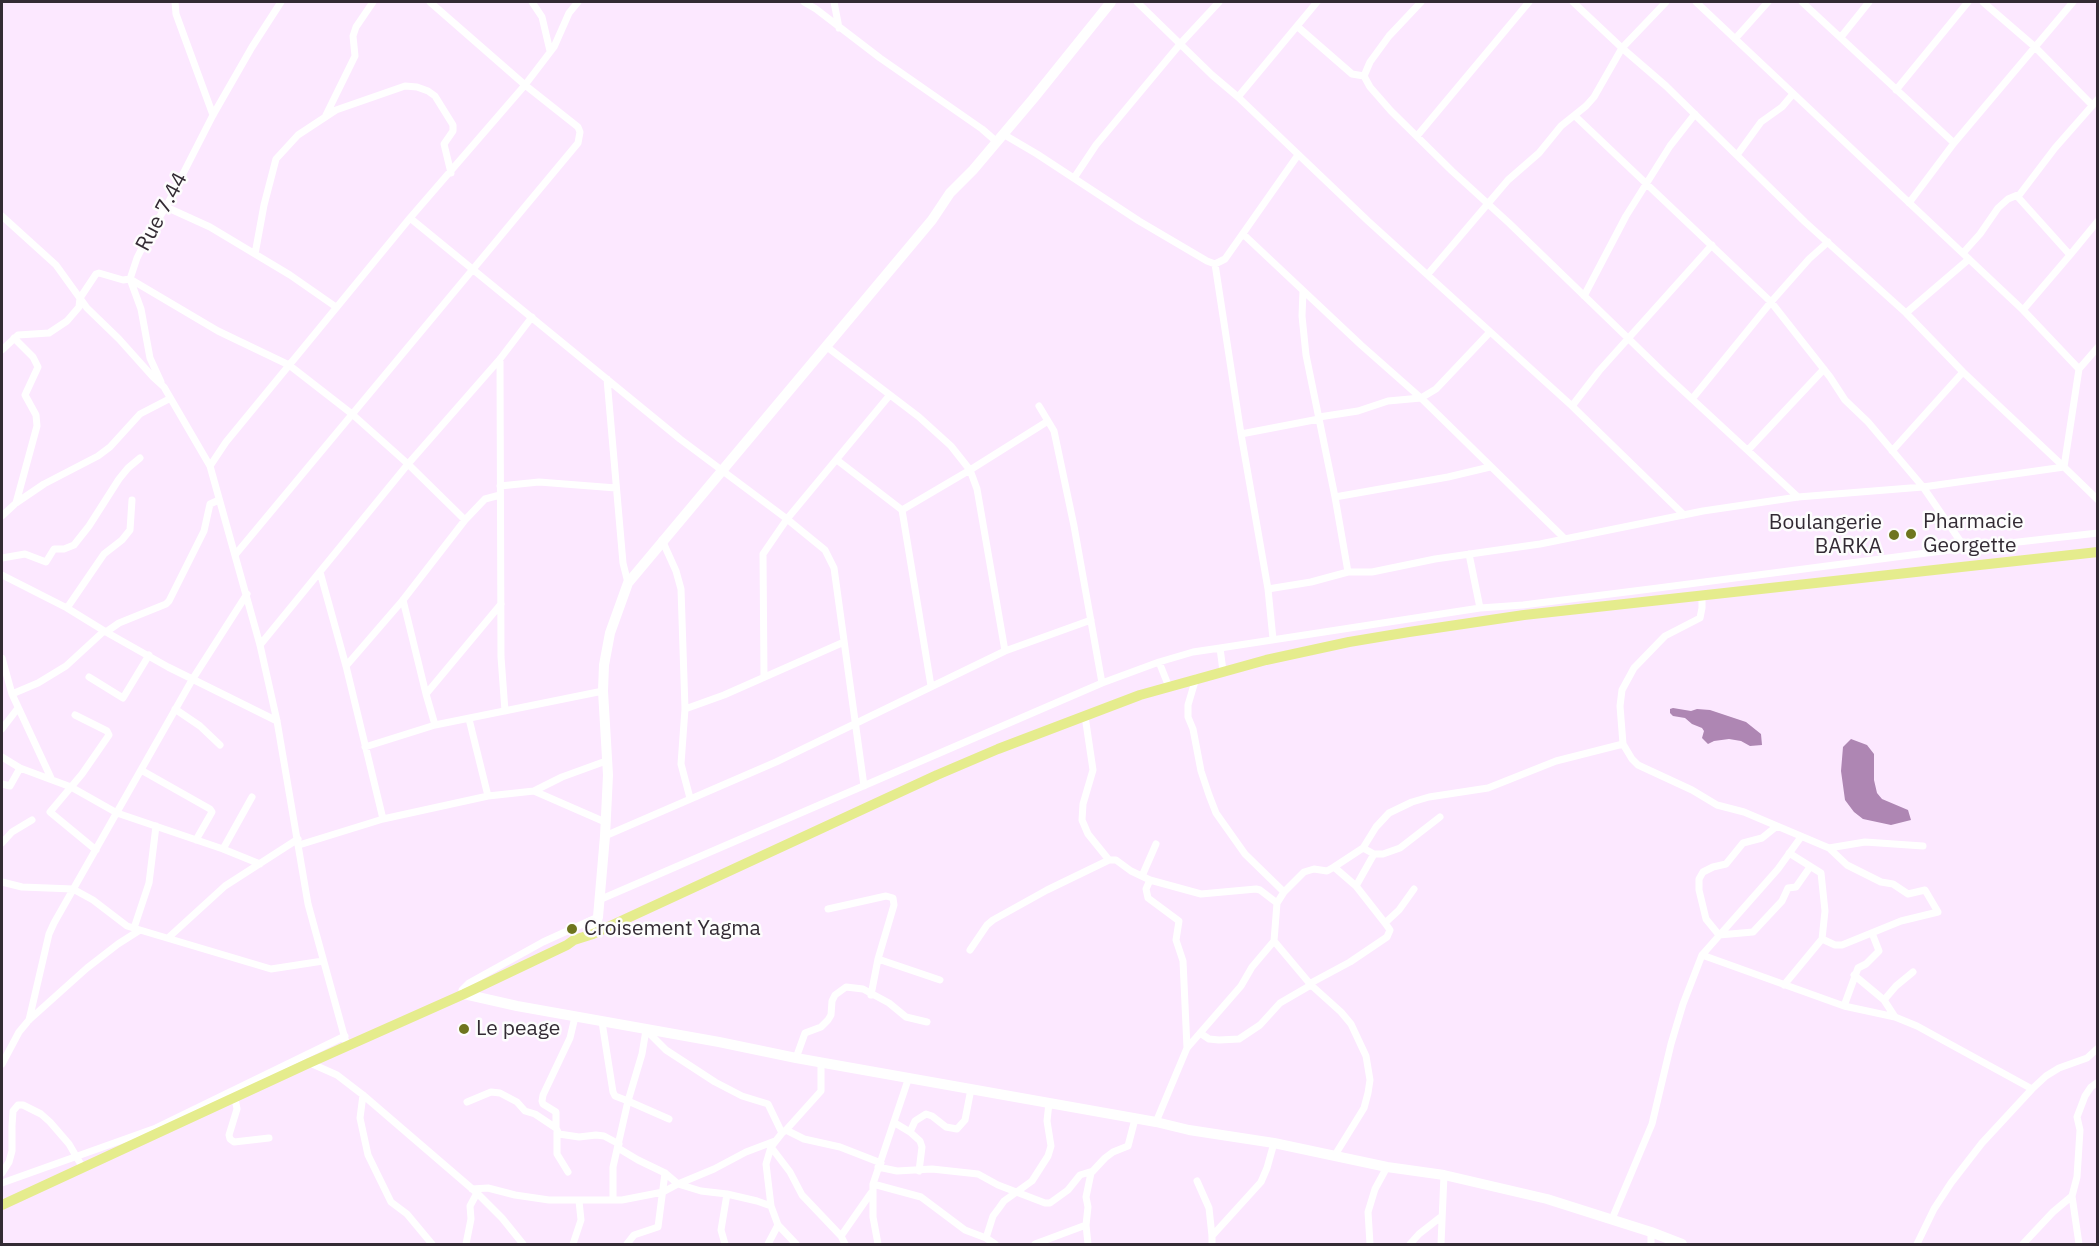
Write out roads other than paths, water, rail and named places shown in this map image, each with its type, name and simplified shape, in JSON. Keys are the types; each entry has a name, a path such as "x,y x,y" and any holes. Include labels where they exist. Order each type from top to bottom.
{"main road":[{"path":"2,1205 309,1063 346,1041 464,994 574,940 592,934 947,771 1020,740 1140,695 1196,678 1321,648 1409,632 1524,615 2097,552"}],"street":[{"path":"175,2 176,14 213,116"},
{"name":"Rue 7.44","path":"14,338 22,334 40,335 56,330 79,308 80,298 99,273 123,280 130,279 137,258 213,116 252,47 281,2"},
{"path":"325,117 355,56 353,36 373,2"},
{"path":"236,555 578,142 580,132 578,127 525,86 430,2"},
{"path":"532,2 542,17 550,51"},
{"path":"210,466 226,442 410,218 525,86 550,51 569,13 578,2"},
{"path":"804,2 982,129 1074,178 1138,221 1215,264 1225,259 1298,155"},
{"path":"834,2 839,28"},
{"path":"592,934 598,917 608,775 603,691 604,665 610,633 628,583 1111,2"},
{"path":"1137,2 1298,155 1572,406 1684,515"},
{"path":"1074,178 1096,145 1181,43 1219,2"},
{"path":"1238,97 1317,2"},
{"path":"1364,76 1370,62 1420,2"},
{"path":"1417,136 1529,2"},
{"path":"1573,2 1666,86 1828,242 1906,313 1963,372 2097,500"},
{"path":"1428,274 1508,180 1539,153 1556,130 1575,116 1594,97 1622,48 1666,2"},
{"path":"1696,2 2023,310 2079,369"},
{"path":"1735,39 1768,2"},
{"path":"1802,2 1954,143"},
{"path":"1840,37 1869,2"},
{"path":"1896,90 1968,2"},
{"path":"1963,253 1998,208 2008,199 2017,196 2095,102 1983,2"},
{"path":"1909,202 1954,143 2073,2"},
{"path":"1298,27 1352,74 1364,76"},
{"path":"1364,76 1370,87 1391,111 1628,339 1798,497"},
{"path":"255,254 276,159 298,135 336,110 405,86 428,91 435,96 453,125 453,131 444,144 451,173"},
{"path":"1737,155 1761,122 1782,107 1793,94"},
{"path":"1584,296 1626,216 1670,146 1695,114"},
{"path":"1575,116 1771,302 1824,369 1845,400 1868,422 1923,487 1965,548"},
{"path":"2017,196 2070,255"},
{"path":"166,207 210,227 336,308"},
{"path":"2,216 56,265 87,308 120,339 164,387"},
{"path":"410,218 680,439 825,550 834,568 864,786"},
{"path":"2023,310 2097,221"},
{"path":"1243,234 1360,345 1421,399 1564,538"},
{"path":"1692,399 1771,302 1809,259 1828,242"},
{"path":"1572,406 1712,245"},
{"path":"1906,313 1969,259"},
{"path":"1215,264 1268,589 1273,639"},
{"path":"130,279 218,331 289,365 352,414 408,464 465,520"},
{"path":"2,1183 156,1128 346,1041 309,904 277,721 236,555 210,466 169,399 150,358 141,309 130,279"},
{"path":"1303,291 1302,316 1306,355 1348,572"},
{"path":"260,645 408,464 500,359 532,317"},
{"path":"1241,434 1358,411 1388,401 1421,399 1436,389 1490,332"},
{"path":"2,350 14,338 33,357 38,367 25,395 36,415 37,426 16,503"},
{"path":"826,346 919,417 951,446 970,470 977,489 1005,651"},
{"path":"2064,467 2079,369 2097,347"},
{"path":"500,359 501,604 505,711"},
{"path":"1748,450 1824,369"},
{"path":"1892,451 1963,372"},
{"path":"607,379 624,573 628,583"},
{"path":"764,677 763,554 787,519 889,396"},
{"path":"2,516 16,503 44,484 98,456 140,414 169,399"},
{"path":"1039,406 1054,431 1102,683"},
{"path":"902,510 1048,421"},
{"path":"2,558 25,554 46,562 54,549 64,549 74,544 89,526 119,479 140,458"},
{"path":"837,460 902,510 932,686"},
{"path":"1335,496 1448,477 1490,467"},
{"path":"1268,589 1311,582 1348,572 1372,572 1539,544 1684,515 1798,497 1923,487 2064,467"},
{"path":"500,486 539,482 616,488"},
{"path":"346,666 465,520 486,499 500,495"},
{"path":"67,608 104,554 122,540 130,530 132,500"},
{"path":"12,694 38,683 66,666 105,632 119,623 166,604 204,531 210,504 219,500"},
{"path":"599,900 1102,683 1193,652 1480,608 1522,605 2097,533"},
{"path":"662,540 681,589 685,709 681,764 690,798"},
{"path":"1469,554 1480,608"},
{"path":"320,572 346,666 383,819"},
{"path":"2,575 67,608 105,632 192,680 277,721"},
{"path":"29,1020 49,934 175,709 247,594"},
{"path":"1702,596 1700,618 1665,636 1629,676 1620,697 1623,744 1627,753 1638,765 1718,805 1744,812 1801,837 1822,843 1847,865 1881,882 1893,884 1908,894 1925,890 1938,912 1917,915 1842,945 1835,945 1822,939"},
{"path":"402,600 435,725"},
{"path":"426,694 501,604"},
{"path":"605,836 776,762 1005,651 1091,620"},
{"path":"685,709 844,642"},
{"path":"1220,648 1223,671"},
{"path":"89,677 123,698 149,656"},
{"path":"2,658 3,676 51,778"},
{"path":"1159,662 1169,687"},
{"path":"1196,678 1188,705 1188,717 1193,729 1201,771 1216,813 1245,854 1284,891"},
{"path":"365,747 435,725 603,691"},
{"path":"2,729 18,708"},
{"path":"175,709 200,726 220,745"},
{"path":"75,715 107,730 109,735 71,788 50,812 96,850"},
{"path":"1085,716 1092,770 1083,804 1082,820 1088,834 1109,860"},
{"path":"469,719 488,796"},
{"path":"1156,1122 1187,1048 1241,986 1252,967 1274,941 1277,903 1284,891 1304,872 1314,869 1329,871 1363,848 1376,827 1389,813 1412,802 1429,797 1488,789 1556,761 1623,744"},
{"path":"2,756 20,768 51,778 117,813 261,864"},
{"path":"168,938 225,886 298,842 383,819 488,796 534,791 562,777 606,761"},
{"path":"2,784 10,786 20,768"},
{"path":"141,770 210,809 212,812 196,840"},
{"path":"534,791 605,822"},
{"path":"223,849 252,797"},
{"path":"1363,848 1374,854 1388,854 1400,848 1440,817"},
{"path":"2,843 12,832 32,820"},
{"path":"2,1064 18,1032 29,1020 87,968 137,929 149,883 156,826"},
{"path":"1719,935 1706,919 1701,904 1699,879 1703,872 1726,864 1746,842 1762,838 1777,826"},
{"path":"1612,1219 1652,1124 1671,1044 1683,1004 1702,955 1778,869 1801,837"},
{"path":"1829,848 1865,842 1923,846"},
{"path":"1142,876 1156,844"},
{"path":"1784,985 1822,939 1825,910 1821,873 1789,853"},
{"path":"1356,886 1374,854"},
{"path":"970,950 993,920 1047,890 1109,860 1116,860 1131,871 1150,880 1201,894 1260,890 1277,903"},
{"path":"1200,1033 1209,1039 1239,1039 1260,1025 1280,1003 1350,962 1387,937 1390,930 1385,923 1356,886 1334,867"},
{"path":"1719,935 1753,932 1782,901 1788,888 1796,887 1810,867"},
{"path":"1150,880 1146,889 1148,898 1179,921 1176,940 1184,961 1187,1048"},
{"path":"2,882 22,887 73,889 93,900 112,916 137,929 271,969 323,961"},
{"path":"1385,923 1399,910 1414,889"},
{"path":"828,909 886,896 893,897 894,905 878,959 871,995"},
{"path":"598,917 543,942 469,983 462,990 464,994 796,1058 1156,1122 1189,1130 1274,1143 1387,1167 1444,1175 1547,1199 1652,1232 1682,1245"},
{"path":"1844,1006 1858,968 1866,964 1879,951 1872,933"},
{"path":"1274,941 1310,985 1341,1012 1351,1024 1366,1056 1370,1080 1364,1108 1335,1155"},
{"path":"1702,955 1844,1006 1895,1017 1917,1026 2031,1089"},
{"path":"878,959 940,980"},
{"path":"1884,1000 1913,972"},
{"path":"1854,975 1884,1000 1895,1017"},
{"path":"796,1058 805,1033 821,1027 828,1020 835,995 846,987 856,987 879,997 906,1017 927,1022"},
{"path":"568,1172 557,1154 556,1112 543,1104 543,1095 570,1038 575,1017"},
{"path":"602,1022 615,1096 669,1119"},
{"path":"614,1200 613,1167 619,1146 621,1124 642,1054 646,1030"},
{"path":"646,1030 666,1050 715,1082 742,1096 768,1104 784,1131 804,1139 840,1147 889,1170 932,1169 978,1174 998,1185 1046,1203 1050,1203 1068,1190 1080,1174 1093,1171"},
{"path":"1917,1245 1934,1209 1951,1183 1982,1143 2031,1089 2060,1068 2087,1058 2097,1048"},
{"path":"792,1243 778,1224 771,1206 766,1164 773,1144 821,1091 821,1062"},
{"path":"309,1063 336,1075 363,1095 475,1191 502,1218 523,1245"},
{"path":"879,1245 872,1193 873,1184 909,1077"},
{"path":"2079,1245 2072,1197 2077,1177 2080,1130 2077,1117 2085,1096 2097,1082"},
{"path":"910,1131 915,1121 926,1114 946,1127 957,1130 965,1120 971,1089"},
{"path":"467,1102 491,1092 500,1093 557,1130 579,1137 604,1136 638,1160 665,1173 678,1184 771,1206"},
{"path":"363,1095 360,1118 368,1155 391,1202 407,1214 432,1245"},
{"path":"235,1098 237,1109 229,1135 230,1139 234,1142 269,1138"},
{"path":"986,1238 993,1216 999,1208 1032,1181 1044,1163 1051,1146 1047,1121 1048,1103"},
{"path":"2,1173 9,1162 12,1150 12,1119 18,1105 23,1105 41,1114 50,1122 76,1155 83,1168"},
{"path":"1088,1245 1087,1190 1093,1171 1113,1152 1128,1146 1135,1119"},
{"path":"895,1123 916,1136 922,1147 919,1171"},
{"path":"1212,1236 1261,1182 1268,1167 1274,1143"},
{"path":"475,1191 488,1188 536,1199 622,1200 663,1192 746,1152 773,1144"},
{"path":"773,1144 802,1195 841,1236 845,1245"},
{"path":"1370,1245 1368,1212 1375,1189 1387,1167"},
{"path":"627,1245 634,1235 658,1227 665,1173"},
{"path":"1441,1245 1444,1175"},
{"path":"1197,1181 1209,1208 1212,1245"},
{"path":"873,1184 921,1197 964,1230 986,1238 995,1245"},
{"path":"466,1245 471,1219 470,1206 475,1191"},
{"path":"841,1236 872,1193"},
{"path":"726,1245 721,1230 727,1194"},
{"path":"2023,1245 2053,1212 2072,1197"},
{"path":"573,1245 581,1220 579,1201"},
{"path":"1410,1245 1419,1234 1442,1216"},
{"path":"768,1245 778,1224"},
{"path":"1035,1245 1086,1225"},
{"path":"1651,1245 1652,1232"}],"place":[{"name":"Pharmacie Georgette","path":"1911,534"},
{"name":"Boulangerie BARKA","path":"1894,535"},
{"name":"Croisement Yagma","path":"572,929"},
{"name":"Le peage","path":"464,1029"}]}
